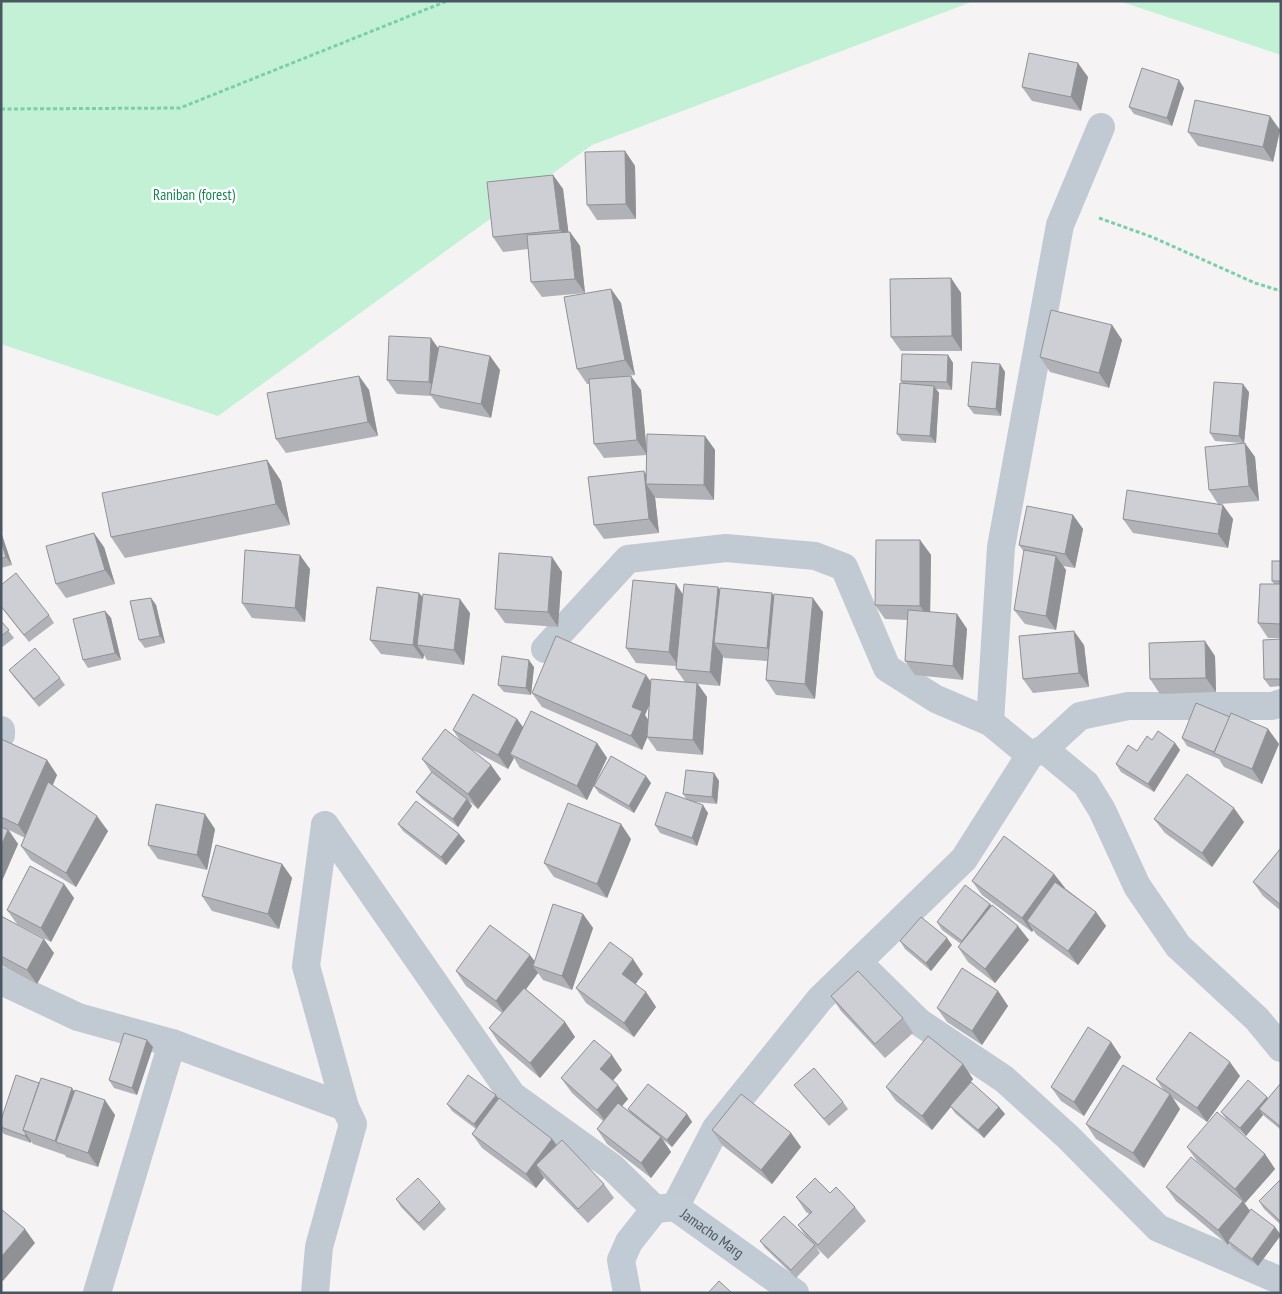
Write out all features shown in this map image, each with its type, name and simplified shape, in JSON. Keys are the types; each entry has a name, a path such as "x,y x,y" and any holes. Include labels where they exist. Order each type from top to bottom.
{"street":[{"path":"990,722 1001,547 1060,225 1101,127"},
{"path":"545,649 628,559 726,548 814,556 844,567 887,668 936,699 990,722 1086,784 1102,810 1137,886 1178,946 1257,1019 1281,1048"},
{"path":"627,1293 621,1260 629,1242 665,1208 716,1128 820,999 964,859 1037,752 1080,716 1128,706 1272,706 1281,703"},
{"path":"1,730 1,735"},
{"path":"315,1293 319,1247 353,1124 345,1107 306,966 325,825 512,1094 665,1208"},
{"path":"858,962 919,1022 1004,1079 1068,1137 1158,1228 1281,1281"},
{"path":"1,981 78,1016 172,1043 345,1107"},
{"path":"97,1293 172,1043"},
{"name":"Jamacho Marg","path":"665,1208 795,1293"}],"path":[{"path":"1,109 180,108 447,1"},
{"path":"1068,206 1152,237 1255,283 1281,291"}],"green space":[{"name":"Raniban (forest)","path":"1,1 974,1 592,145 218,416 1,344"},
{"path":"1119,1 1281,1 1281,55"}],"building":[{"path":"1029,53 1078,63 1071,97 1022,87"},
{"path":"1142,68 1179,80 1167,118 1129,107"},
{"path":"1195,100 1270,116 1263,147 1188,132"},
{"path":"625,151 626,204 587,205 585,152"},
{"path":"553,175 560,230 493,237 487,182"},
{"path":"570,232 575,279 531,282 527,235"},
{"path":"951,278 952,336 891,337 890,279"},
{"path":"611,289 625,360 577,369 564,297"},
{"path":"1051,310 1112,325 1099,373 1040,357"},
{"path":"389,336 431,338 429,382 387,380"},
{"path":"439,346 490,356 481,404 430,394"},
{"path":"902,354 948,355 947,382 901,381"},
{"path":"972,362 1000,364 996,409 968,406"},
{"path":"359,376 368,422 276,439 267,393"},
{"path":"631,376 637,440 594,444 589,379"},
{"path":"1214,382 1243,384 1239,436 1210,433"},
{"path":"900,383 934,386 930,436 897,434"},
{"path":"647,434 705,436 704,485 646,484"},
{"path":"1245,443 1249,486 1209,490 1205,447"},
{"path":"267,460 276,504 111,537 102,493"},
{"path":"644,471 649,519 594,525 588,477"},
{"path":"1127,490 1223,505 1218,534 1123,519"},
{"path":"1027,506 1073,515 1065,554 1019,545"},
{"path":"94,533 105,570 56,584 46,546"},
{"path":"876,540 920,540 920,606 875,605"},
{"path":"1,541 6,557 1,559"},
{"path":"245,550 300,555 295,608 242,603"},
{"path":"1024,550 1056,556 1046,616 1014,610"},
{"path":"499,553 552,557 548,612 495,609"},
{"path":"1272,561 1281,561 1281,581 1272,581"},
{"path":"16,573 49,615 24,635 1,606 1,585"},
{"path":"633,580 676,584 669,652 626,648"},
{"path":"684,584 718,587 710,672 676,669"},
{"path":"1260,584 1281,584 1281,624 1258,623"},
{"path":"377,587 419,593 413,645 370,640"},
{"path":"720,588 772,593 767,648 714,643"},
{"path":"423,594 460,599 454,650 417,645"},
{"path":"774,594 813,598 805,684 766,680"},
{"path":"151,598 160,636 139,640 130,601"},
{"path":"908,610 957,614 953,666 905,661"},
{"path":"105,611 115,653 83,660 73,619"},
{"path":"1,621 9,630 1,636"},
{"path":"1074,631 1079,673 1023,679 1019,636"},
{"path":"556,636 646,675 632,707 642,711 631,736 532,693"},
{"path":"1281,639 1281,679 1264,679 1263,640"},
{"path":"1205,641 1206,678 1150,679 1149,643"},
{"path":"35,648 60,678 34,699 9,670"},
{"path":"502,656 529,660 526,688 498,685"},
{"path":"651,679 697,683 693,740 647,737"},
{"path":"473,694 517,719 498,755 453,730"},
{"path":"1196,703 1230,717 1214,752 1182,738"},
{"path":"531,711 597,743 577,786 510,754"},
{"path":"1231,713 1268,729 1252,769 1214,753"},
{"path":"445,729 491,765 468,794 422,759"},
{"path":"1158,731 1175,743 1148,784 1116,764 1128,745 1137,751 1147,736 1152,740"},
{"path":"1,739 47,760 18,825 1,817"},
{"path":"611,756 646,776 629,806 594,786"},
{"path":"686,770 714,773 712,797 683,794"},
{"path":"432,772 467,799 453,819 416,792"},
{"path":"1187,774 1234,808 1202,853 1154,819"},
{"path":"48,782 97,816 66,873 21,846"},
{"path":"666,792 703,805 692,838 655,825"},
{"path":"416,801 459,834 441,857 398,824"},
{"path":"568,803 621,824 597,884 544,863"},
{"path":"156,804 205,814 197,855 148,845"},
{"path":"1,827 8,830 1,846"},
{"path":"1004,836 1054,874 1022,918 972,881"},
{"path":"216,845 282,864 268,914 202,896"},
{"path":"1281,848 1281,905 1253,882"},
{"path":"30,866 64,884 41,928 7,910"},
{"path":"1055,882 1096,912 1068,951 1027,921"},
{"path":"965,885 990,904 962,941 937,922"},
{"path":"553,904 583,914 562,976 533,966"},
{"path":"992,905 1018,926 985,969 958,947"},
{"path":"1,916 44,939 27,970 1,956"},
{"path":"921,917 947,938 926,963 900,941"},
{"path":"490,925 530,955 496,1001 456,971"},
{"path":"610,942 633,959 622,974 646,992 624,1023 576,988"},
{"path":"962,968 998,991 972,1031 937,1008"},
{"path":"858,971 903,1018 875,1044 831,996"},
{"path":"524,988 565,1022 530,1063 489,1028"},
{"path":"1088,1027 1111,1042 1074,1102 1051,1087"},
{"path":"1190,1032 1230,1062 1197,1108 1156,1079"},
{"path":"124,1033 147,1040 132,1088 109,1080"},
{"path":"928,1036 963,1064 922,1116 886,1087"},
{"path":"594,1040 612,1055 600,1069 618,1085 597,1110 561,1078"},
{"path":"1123,1065 1170,1094 1133,1153 1086,1124"},
{"path":"814,1068 843,1102 824,1119 794,1085"},
{"path":"16,1075 39,1083 23,1130 26,1134 25,1136 1,1127 1,1120"},
{"path":"468,1075 496,1095 474,1124 447,1104"},
{"path":"41,1078 72,1088 55,1141 23,1130"},
{"path":"1248,1080 1267,1097 1240,1128 1221,1112"},
{"path":"971,1082 999,1107 978,1130 950,1106"},
{"path":"1281,1083 1281,1127 1259,1109"},
{"path":"648,1084 687,1114 667,1140 628,1109"},
{"path":"75,1090 105,1100 88,1153 56,1142"},
{"path":"741,1094 791,1133 761,1170 712,1130"},
{"path":"499,1098 552,1139 526,1174 472,1134"},
{"path":"618,1103 661,1137 641,1163 597,1129"},
{"path":"1217,1112 1265,1154 1235,1189 1187,1147"},
{"path":"562,1140 604,1184 578,1209 536,1165"},
{"path":"1191,1157 1243,1201 1218,1230 1166,1187"},
{"path":"418,1178 440,1202 419,1223 396,1199"},
{"path":"815,1178 830,1193 836,1187 855,1207 818,1245 798,1225 812,1212 796,1197"},
{"path":"1281,1181 1281,1222 1259,1201"},
{"path":"1,1209 25,1229 1,1257"},
{"path":"1251,1209 1275,1227 1252,1259 1228,1241"},
{"path":"784,1216 815,1245 791,1270 760,1241"},
{"path":"719,1281 732,1293 708,1293"}]}
